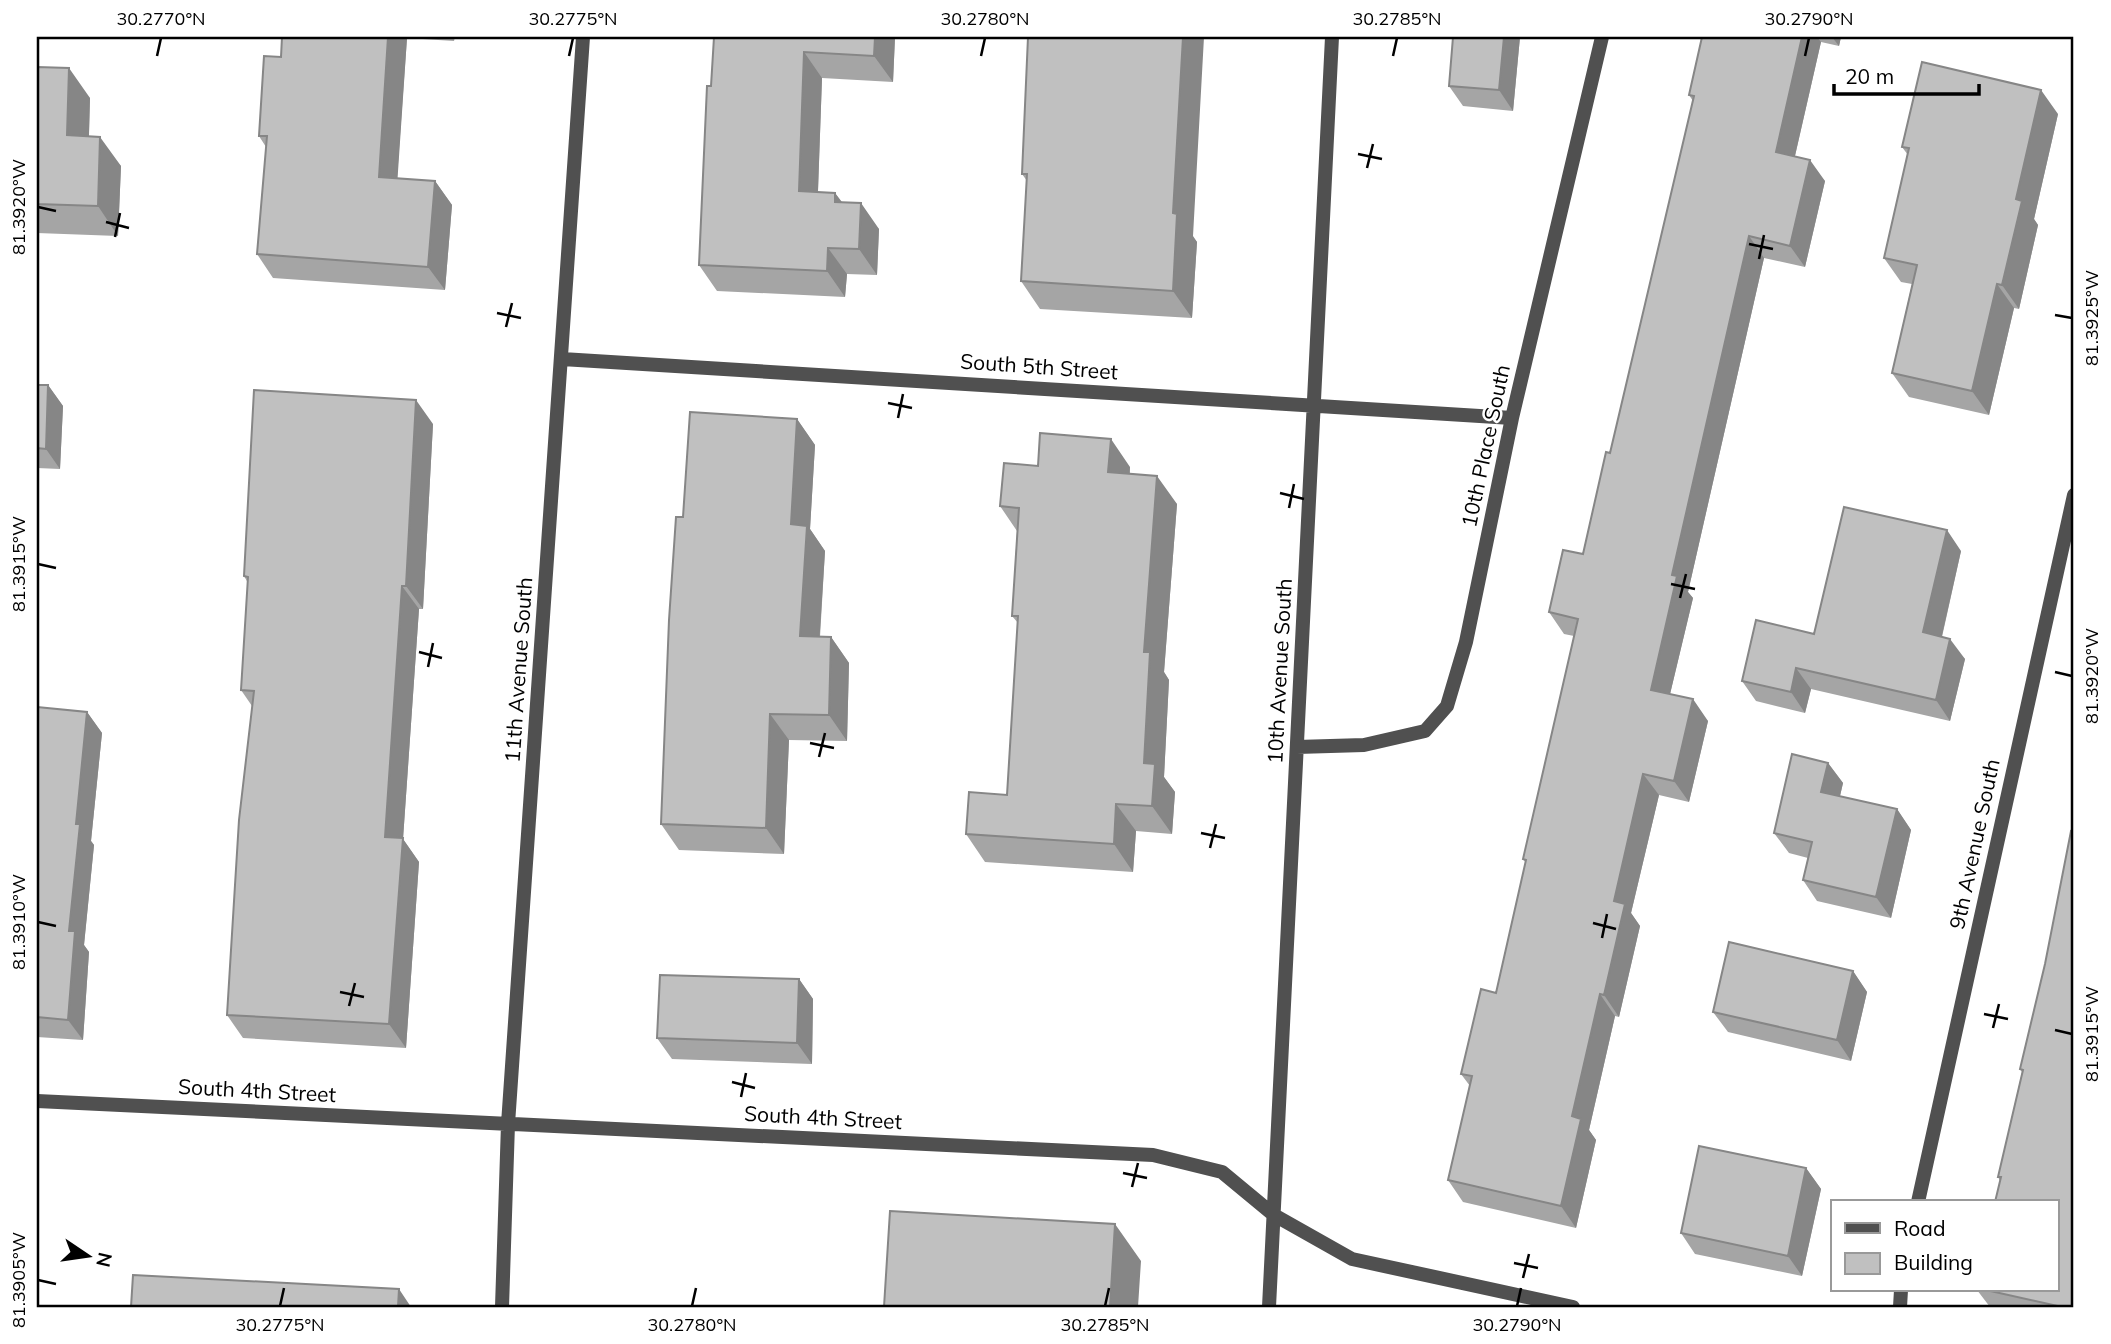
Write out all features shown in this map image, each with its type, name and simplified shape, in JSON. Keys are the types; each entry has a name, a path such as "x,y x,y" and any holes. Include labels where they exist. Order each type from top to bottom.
{"street":[{"name":"11th Avenue South","path":"502,1307 508,1124 583,37"},
{"name":"10th Avenue South","path":"1269,1307 1332,37"},
{"name":"10th Place South","path":"1297,747 1364,745 1425,731 1447,706 1466,642 1512,418 1602,37"},
{"name":"South 5th Street","path":"562,359 1512,418"},
{"name":"9th Avenue South","path":"1918,1200 2074,495"},
{"name":"South 4th Street","path":"37,1101 1153,1155 1222,1172 1274,1214 1352,1259 1573,1307"}],"building":[{"path":"282,37 388,37 379,177 435,181 428,267 257,254 267,136 259,136 264,56 281,57"},
{"path":"714,37 875,37 874,56 804,52 799,191 835,193 835,202 861,203 859,249 828,248 827,271 699,265 707,86 711,86"},
{"path":"1028,37 1183,37 1173,213 1177,214 1173,291 1021,281 1027,174 1022,174"},
{"path":"1453,37 1504,37 1499,90 1449,86"},
{"path":"1702,37 1802,37 1776,152 1810,160 1790,246 1749,236 1672,575 1677,576 1651,690 1693,699 1674,781 1643,774 1614,901 1625,904 1604,995 1600,994 1572,1116 1581,1119 1561,1206 1448,1180 1472,1076 1461,1074 1481,989 1496,993 1526,860 1523,859 1578,619 1549,612 1563,550 1583,554 1606,452 1610,453 1694,96 1689,95"},
{"path":"1922,62 2041,90 2016,199 2022,201 2002,285 1997,284 1972,391 1892,373 1917,265 1884,258 1909,148 1902,147"},
{"path":"37,67 69,68 67,135 100,137 98,206 37,204"},
{"path":"37,385 48,385 46,449 37,448"},
{"path":"254,390 416,400 406,586 402,586 385,837 403,838 389,1024 227,1015 239,820 254,691 241,690 248,577 244,576"},
{"path":"690,412 797,419 791,524 807,526 800,636 831,637 829,715 770,714 766,828 661,824 676,517 683,517"},
{"path":"1040,433 1111,439 1108,472 1157,476 1144,652 1150,652 1144,763 1155,764 1152,806 1116,804 1114,844 966,834 969,792 1007,795 1018,616 1012,616 1019,508 1000,506 1004,463 1038,466"},
{"path":"1844,507 1947,530 1923,632 1950,639 1936,700 1796,668 1791,692 1742,681 1756,620 1814,634"},
{"path":"37,707 87,712 76,824 80,824 69,931 75,931 68,1020 37,1017"},
{"path":"1792,754 1828,763 1821,792 1897,809 1876,897 1803,880 1812,842 1774,833"},
{"path":"2071,831 2074,832 2074,1307 2062,1307 1995,1292 2058,1292 2058,1200 1995,1200 2001,1177 1998,1177 2023,1070 2020,1069 2045,964"},
{"path":"1729,942 1853,971 1837,1040 1713,1012"},
{"path":"660,975 799,979 797,1043 657,1038"},
{"path":"1699,1146 1806,1168 1788,1256 1681,1233"},
{"path":"890,1211 1115,1224 1110,1307 884,1307"},
{"path":"133,1275 399,1289 398,1307 131,1307"}]}
